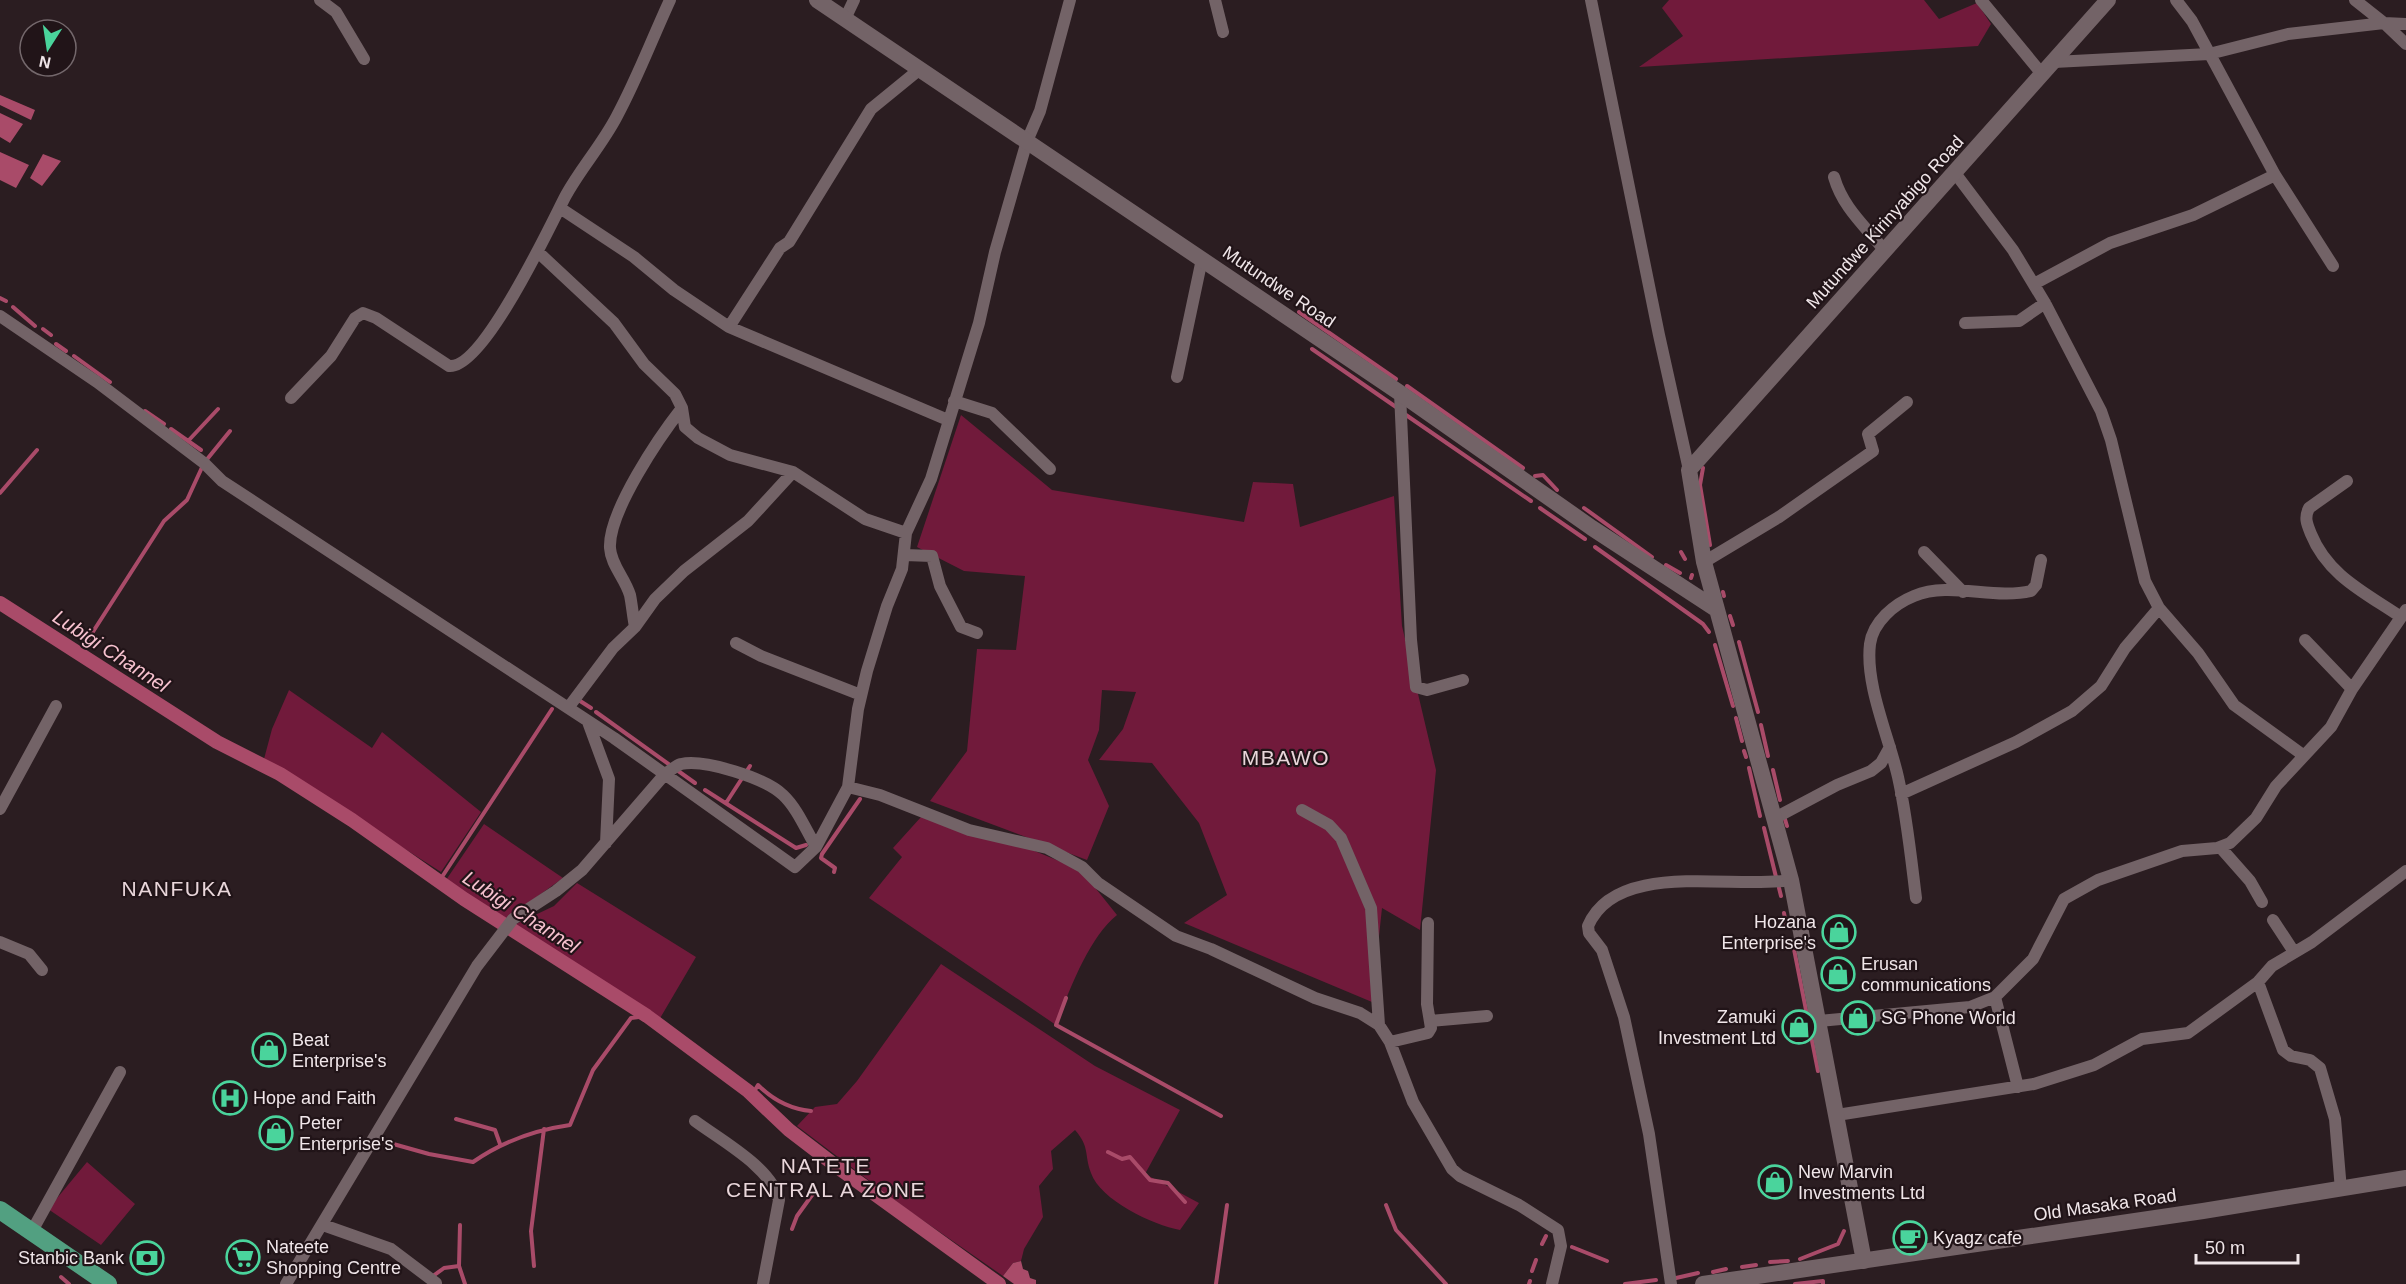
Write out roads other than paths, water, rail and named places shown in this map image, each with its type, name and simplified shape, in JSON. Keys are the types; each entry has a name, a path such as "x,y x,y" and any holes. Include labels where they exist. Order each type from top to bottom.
{"main road":[{"name":"Mutundwe Road","path":"818,0 1400,393 1592,528 1716,609"},
{"name":"Mutundwe Kirinyabigo Road","path":"1689,470 2108,0"},
{"path":"1689,470 1704,562 1791,880 1864,1262"},
{"name":"Old Masaka Road","path":"1703,1284 1864,1262 2341,1190 2406,1178"},
{"path":"0,1210 108,1284"}],"street":[{"path":"320,0 336,12 364,59"},
{"path":"291,398 331,356 355,318 363,314 376,318 449,366 463,363 471,355 497,321 538,252 560,208 616,119 670,0"},
{"path":"844,19 854,0"},
{"path":"0,316 97,382 204,463 222,481 588,721 795,867 816,847 848,787 861,695 905,555 906,533 931,479 979,323 995,252 1027,141 1040,111 1070,0"},
{"path":"1215,0 1223,32"},
{"path":"1591,0 1659,335 1689,470"},
{"path":"1981,0 2042,74"},
{"path":"2176,0 2192,21 2275,175 2333,266"},
{"path":"2355,0 2406,44"},
{"path":"2054,62 2209,54 2288,34 2384,23 2406,24"},
{"path":"729,327 780,248 789,242 870,109 920,69"},
{"path":"1955,174 2013,250 2034,284 2101,411 2111,440 2145,580 2159,608 2198,653 2234,705 2303,755"},
{"path":"2034,284 2110,243 2193,215 2275,175"},
{"path":"1834,177 1840,195 1854,217 1885,251"},
{"path":"560,208 634,257 674,290 729,327 948,420"},
{"path":"538,252 614,323 644,363 675,394 682,408 685,427 698,438 730,455 793,472 865,519 906,533"},
{"path":"1177,377 1202,259"},
{"path":"1965,323 2019,321 2045,303"},
{"path":"1400,393 1411,640 1416,687 1427,690 1463,680"},
{"path":"954,401 992,413 1050,469"},
{"path":"1704,562 1779,517 1858,463 1873,451 1869,434 1907,402"},
{"path":"635,627 629,594 612,558 610,545 620,510 664,431 682,408"},
{"path":"568,708 613,648 635,627 672,582 748,521 793,472"},
{"path":"1819,1021 1970,1007 1995,997 2033,959 2064,899 2098,880 2172,855 2220,847 2229,843 2256,818 2276,786 2331,727 2352,689 2404,613 2347,583 2318,553 2306,521 2309,508 2347,481"},
{"path":"1924,552 1963,592"},
{"path":"905,555 932,556 940,586 961,627 976,633"},
{"path":"1916,898 1901,794 1870,659 1870,644 1877,621 1920,593 1945,590 2031,591 2036,585 2040,560"},
{"path":"1901,794 2016,742 2072,711 2101,686 2125,648 2159,608"},
{"path":"2305,640 2352,689"},
{"path":"736,643 772,661 861,695"},
{"path":"0,809 56,706"},
{"path":"588,721 609,779 606,843"},
{"path":"1775,818 1837,785 1871,771 1881,763 1890,747"},
{"path":"286,1284 477,966 513,919 556,891 582,870 665,774 678,765 689,764 740,773 781,793 790,802 816,847"},
{"path":"848,787 880,795 969,830 1047,848 1082,867 1098,883 1176,936 1211,949 1315,998 1360,1013 1379,1025 1390,1042 1413,1102 1452,1168 1460,1176 1519,1205 1558,1230 1561,1246 1552,1284"},
{"path":"1302,810 1329,825 1341,838 1371,908 1379,1025"},
{"path":"2220,847 2250,881 2262,902"},
{"path":"1837,1115 2056,1079 2094,1065 2142,1039 2188,1033 2258,982 2272,966 2406,871"},
{"path":"1671,1284 1649,1134 1624,1017 1602,950 1589,933 1588,926 1602,907 1616,896 1646,884 1759,884 1791,880"},
{"path":"2273,920 2294,952"},
{"path":"1390,1042 1428,1033 1431,1028 1428,1004 1428,923"},
{"path":"0,942 29,954 42,970"},
{"path":"2258,982 2283,1050 2291,1056 2310,1060 2320,1068 2335,1119 2341,1190"},
{"path":"1995,997 2018,1087"},
{"path":"1430,1021 1487,1016"},
{"path":"32,1231 120,1072"},
{"path":"695,1122 767,1175 776,1188 779,1200 763,1284"},
{"path":"323,1225 391,1250 436,1282"}],"waterway":[{"path":"0,298 6,301"},
{"path":"13,307 35,326"},
{"path":"1299,312 1396,379"},
{"path":"43,329 51,335"},
{"path":"56,344 66,351"},
{"path":"1312,349 1396,407"},
{"path":"74,356 110,382"},
{"path":"1407,386 1523,468"},
{"path":"189,440 218,409"},
{"path":"145,411 164,424"},
{"path":"1406,415 1531,501"},
{"path":"171,429 201,450"},
{"path":"80,652 164,521 187,500 204,463 230,431"},
{"path":"0,493 37,450"},
{"path":"1703,468 1700,485 1710,545"},
{"path":"1535,476 1543,475 1557,490"},
{"path":"1540,508 1585,539"},
{"path":"1584,508 1652,557"},
{"path":"1595,547 1703,624 1709,632"},
{"path":"1681,552 1685,559"},
{"path":"1666,565 1680,573"},
{"path":"1723,592 1724,596"},
{"name":"Lubigi Channel","path":"0,603 217,742 280,774 352,820 464,899 647,1016 748,1091 789,1130 836,1166 999,1284"},
{"path":"1730,616 1733,625"},
{"path":"1739,642 1758,712"},
{"path":"1715,645 1733,706"},
{"path":"577,699 591,708"},
{"path":"440,880 552,709"},
{"path":"596,712 695,783"},
{"path":"1736,718 1742,741"},
{"path":"1761,725 1768,756"},
{"path":"1744,751 1746,757"},
{"path":"726,803 750,766"},
{"path":"1749,768 1760,816"},
{"path":"1773,770 1780,800"},
{"path":"705,790 796,848 806,845"},
{"path":"834,872 835,868 821,858 822,854 860,799"},
{"path":"1784,816 1787,826"},
{"path":"1764,828 1776,877"},
{"path":"1779,888 1781,896"},
{"path":"1784,913 1786,924"},
{"path":"1794,949 1818,1071"},
{"path":"1066,998 1056,1025 1221,1116"},
{"path":"379,1140 429,1154 473,1162 496,1148 520,1138 570,1125 593,1070 631,1018 647,1016"},
{"path":"752,1095 758,1085 782,1103 811,1111"},
{"path":"456,1119 495,1130 500,1144"},
{"path":"534,1266 531,1231 544,1129"},
{"path":"1108,1152 1122,1159 1130,1157 1150,1180 1168,1183 1185,1202"},
{"path":"792,1229 797,1216 815,1191"},
{"path":"1216,1284 1227,1205"},
{"path":"1386,1205 1396,1230 1446,1284"},
{"path":"460,1225 459,1266 465,1284"},
{"path":"1800,1259 1838,1244 1844,1231"},
{"path":"1542,1244 1546,1236"},
{"path":"1572,1247 1607,1261"},
{"path":"1532,1271 1536,1260"},
{"path":"1770,1262 1788,1261"},
{"path":"1742,1267 1756,1265"},
{"path":"433,1276 444,1268 459,1266"},
{"path":"1713,1272 1726,1269"},
{"path":"1676,1278 1698,1273"},
{"path":"61,1277 69,1284"},
{"path":"1625,1284 1656,1280"},
{"path":"1795,1284 1823,1281 1823,1284"}],"place":[{"name":"Hozana Enterprise's","path":"1839,932"},
{"name":"Erusan communications","path":"1838,974"},
{"name":"SG Phone World","path":"1858,1018"},
{"name":"Zamuki Investment Ltd","path":"1799,1027"},
{"name":"Beat Enterprise's","path":"269,1050"},
{"name":"Hope and Faith","path":"230,1098"},
{"name":"Peter Enterprise's","path":"276,1133"},
{"name":"New Marvin Investments Ltd","path":"1775,1182"},
{"name":"Kyagz cafe","path":"1910,1238"},
{"name":"Nateete Shopping Centre","path":"243,1257"},
{"name":"Stanbic Bank","path":"147,1258"}],"district":[{"name":"MBAWO","path":"1286,758"},
{"name":"NANFUKA","path":"177,889"},
{"name":"NATETE CENTRAL A ZONE","path":"826,1178"}]}
